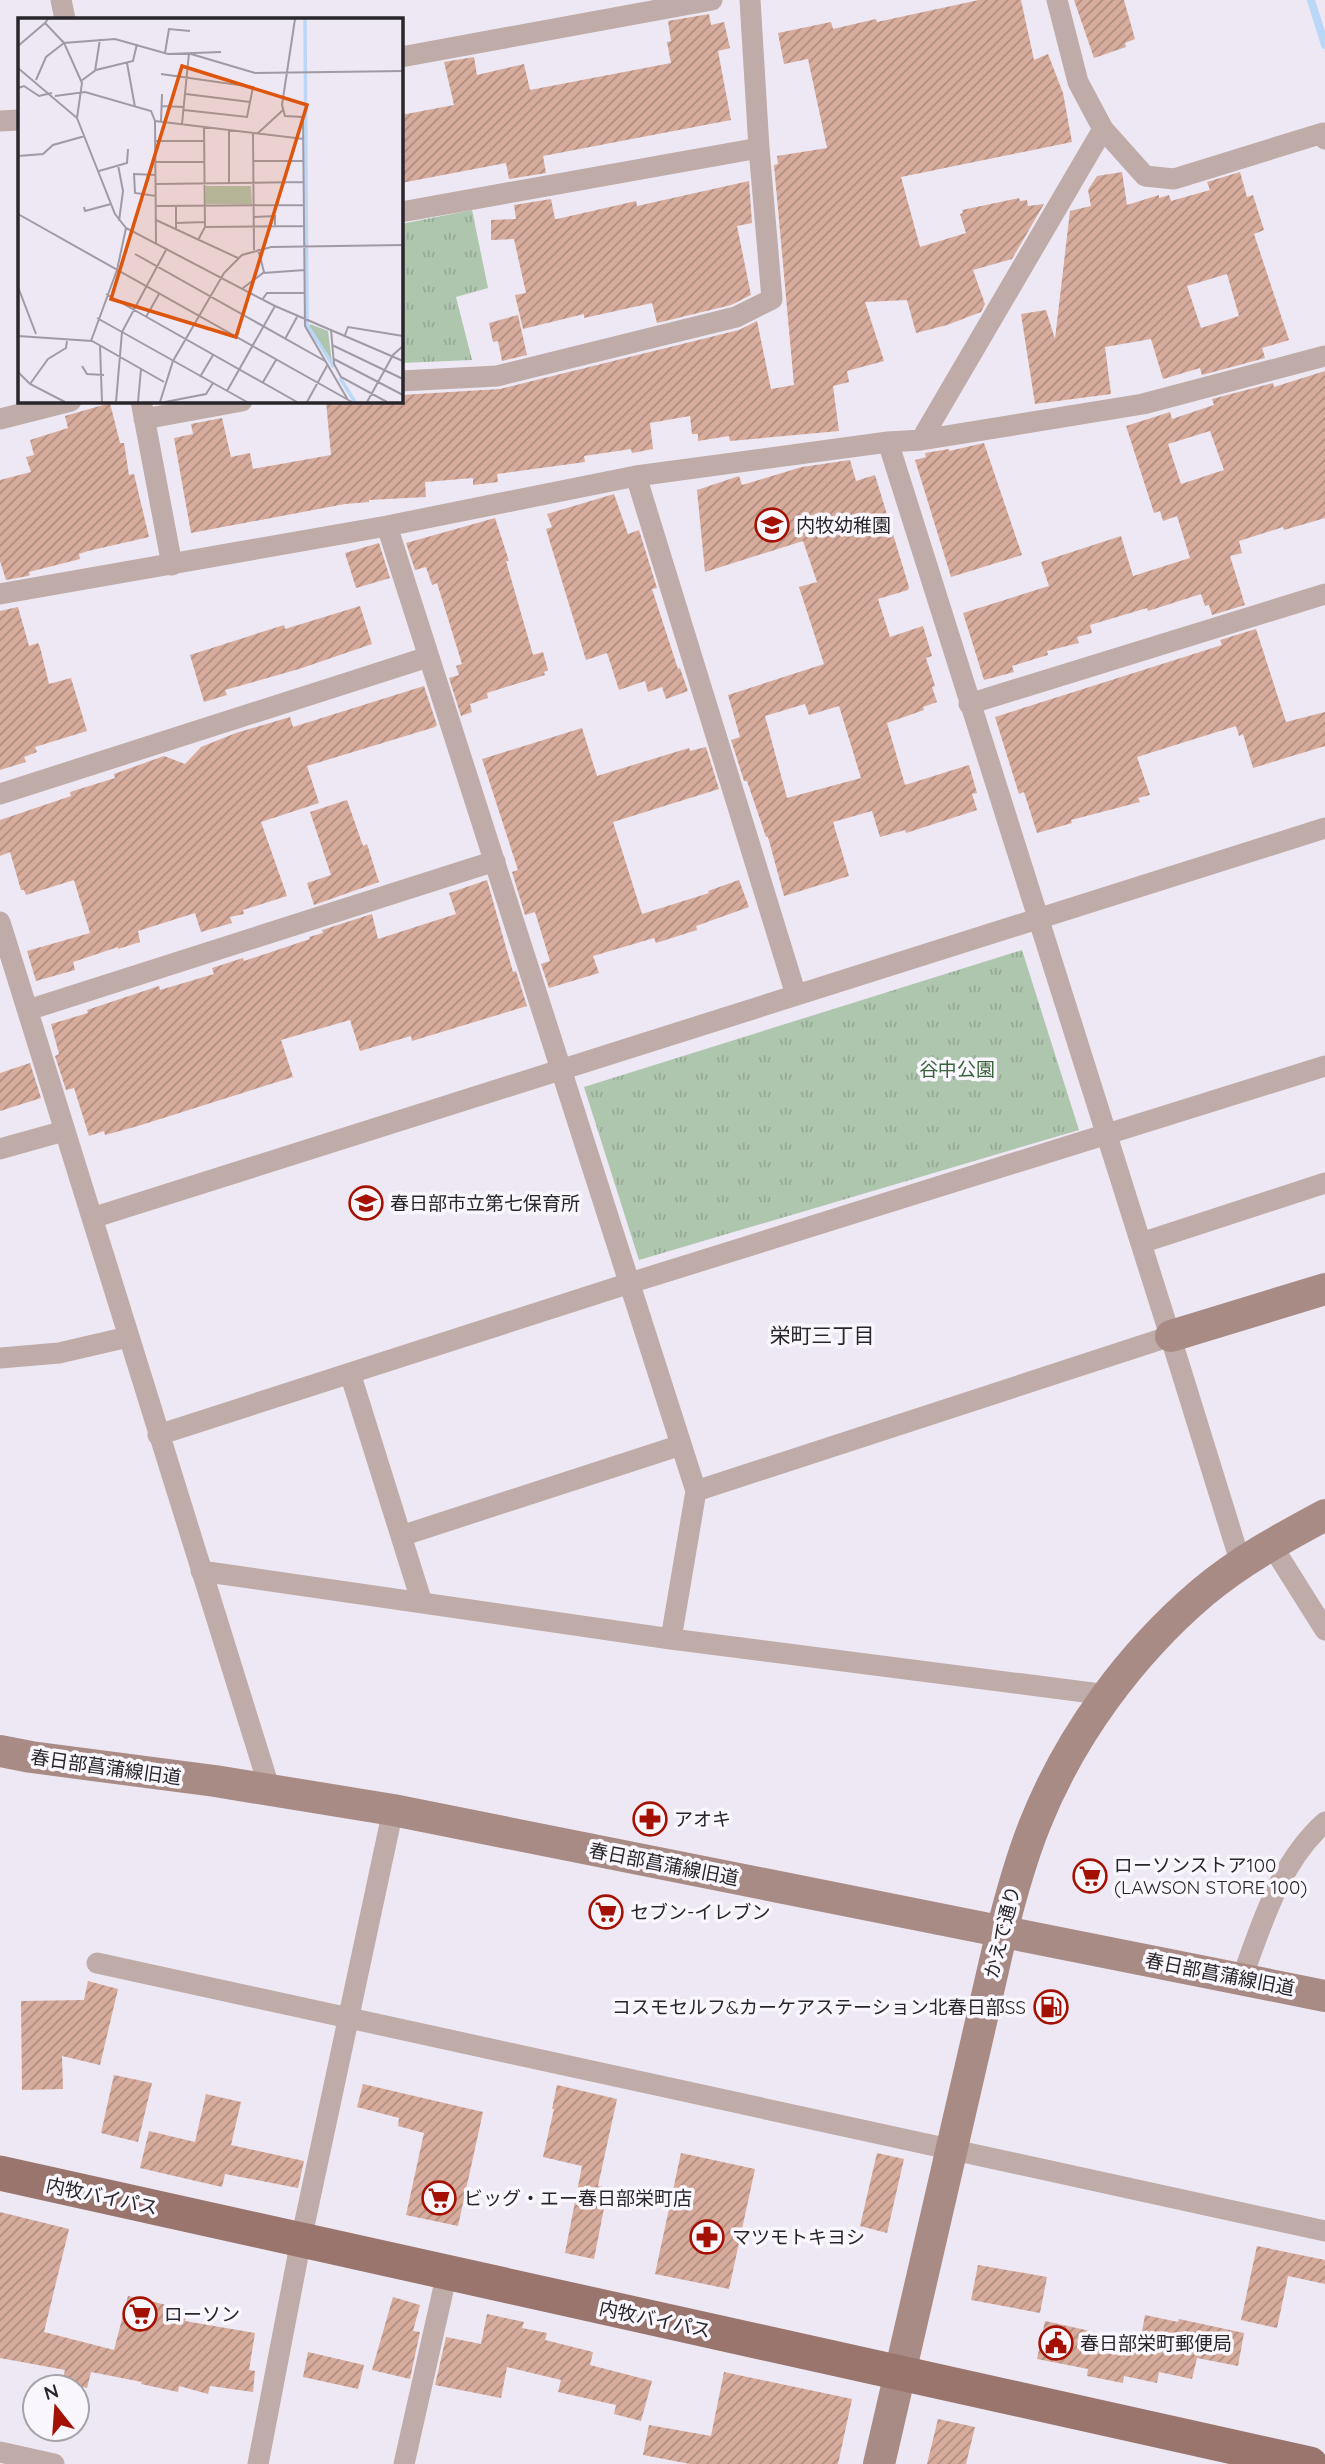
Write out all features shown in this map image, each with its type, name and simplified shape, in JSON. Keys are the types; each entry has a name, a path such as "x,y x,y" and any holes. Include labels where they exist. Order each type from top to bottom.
{"main road":[{"name":"内牧バイパス","path":"0,2174 1310,2464"}],"street":[{"path":"61,0 65,18"},
{"path":"402,57 712,0"},
{"path":"402,381 497,376 736,317 772,299 750,0"},
{"path":"1057,0 1078,82 1103,129 1145,176 1174,179 1323,133 1325,139"},
{"path":"0,121 18,120"},
{"path":"921,440 1103,129"},
{"path":"402,212 759,148"},
{"path":"0,594 387,526 636,475 921,440 1143,404 1325,356"},
{"path":"0,419 67,402"},
{"path":"172,565 143,410 231,402"},
{"path":"888,442 1241,1564"},
{"path":"636,475 796,995"},
{"path":"387,526 696,1491 671,1639"},
{"path":"969,704 1325,594"},
{"path":"0,793 428,657"},
{"path":"92,1219 1325,828"},
{"path":"28,1010 495,861"},
{"path":"0,922 271,1790"},
{"path":"158,1435 630,1283 1108,1136 1325,1066"},
{"path":"0,1149 64,1131"},
{"path":"1142,1243 1325,1183"},
{"path":"696,1491 1171,1336 1325,1289"},
{"path":"0,1358 59,1353 128,1336"},
{"path":"350,1373 422,1603"},
{"path":"401,1536 681,1445"},
{"name":"かえで通り","path":"879,2464 1002,1931 1016,1875 1035,1823 1059,1772 1108,1695 1138,1657 1204,1592 1271,1544 1325,1515"},
{"path":"1271,1544 1325,1630"},
{"path":"201,1571 671,1639 1108,1695"},
{"name":"春日部菖蒲線旧道","path":"0,1751 393,1810 1325,1996"},
{"path":"258,2464 301,2240 393,1810"},
{"path":"1242,1978 1270,1899 1309,1836 1325,1822"},
{"path":"97,1963 1325,2231"},
{"path":"404,2464 447,2273"},
{"path":"0,2452 54,2464"}],"green space":[{"path":"472,210 488,288 456,297 472,360 402,363 402,224"},
{"name":"谷中公園","path":"1022,950 1079,1130 639,1260 584,1087"}],"building":[{"path":"979,0 1021,0 1034,60 1048,54 1063,93 1072,142 901,177 920,247 966,233 960,214 963,213 962,210 1019,198 1020,201 1027,200 1028,206 1044,204 1012,259 973,270 985,304 981,312 916,333 907,300 865,302 884,361 847,371 849,382 833,386 839,431 730,441 729,436 698,441 698,434 692,434 690,416 650,423 653,449 632,453 631,449 584,456 585,462 497,474 498,482 473,485 473,478 425,482 426,497 369,500 191,533 174,438 193,434 191,424 222,418 231,457 250,453 253,469 331,455 326,402 402,402 402,395 500,389 739,330 757,321 771,389 794,385 774,165 778,164 777,156 827,148 808,59 784,64 778,33 831,22 833,29 876,19 877,22"},
{"path":"1074,0 1124,0 1135,39 1125,43 1126,47 1094,58"},
{"path":"709,14 711,25 724,22 730,48 718,51 731,120 543,156 546,173 509,179 506,163 402,183 402,115 454,105 444,62 474,57 477,75 524,64 530,90 671,63 667,42 671,41 668,21"},
{"path":"1122,172 1127,205 1159,195 1159,198 1169,195 1171,201 1210,190 1207,182 1240,172 1247,197 1253,195 1264,230 1254,234 1289,340 1262,348 1265,358 1202,375 1200,368 1163,379 1151,339 1105,347 1111,394 1035,404 1021,314 1046,310 1055,339 1070,211 1091,206 1088,190 1097,176","holes":["1227,274 1239,316 1201,328 1187,286"]},
{"path":"749,181 752,223 737,226 751,295 731,305 657,323 652,303 584,318 584,314 523,329 515,295 526,293 514,239 491,240 491,220 516,219 514,205 551,199 557,219 636,201 637,206"},
{"path":"518,315 527,355 502,361 498,341 493,342 489,323"},
{"path":"1325,371 1325,518 1284,530 1283,527 1239,541 1242,553 1230,556 1245,605 1212,615 1201,594 1148,611 1147,608 1090,625 1092,633 1077,637 1079,643 1047,651 1048,655 1012,666 1014,672 984,680 963,613 1049,586 1041,562 1121,536 1133,576 1190,558 1177,516 1163,521 1160,511 1154,513 1126,426 1170,412 1172,419 1214,405 1212,399 1273,383 1274,387","holes":["1210,431 1224,470 1181,484 1168,444"]},
{"path":"110,403 120,443 124,443 129,475 134,474 149,537 88,551 79,554 80,559 29,572 28,576 6,580 0,561 0,480 31,472 26,457 34,455 30,440 68,428 65,416"},
{"path":"984,443 1022,555 951,577 915,460 926,457 925,453"},
{"path":"850,460 856,481 875,475 909,587 908,590 878,599 890,637 923,626 932,656 926,658 937,702 923,707 924,710 887,723 905,785 969,765 977,793 972,794 977,810 906,833 905,830 880,837 872,811 833,822 849,876 784,896 768,837 747,781 744,781 731,740 740,737 728,695 824,664 799,587 817,582 803,541 705,572 697,490 739,476 742,485 802,467","holes":["805,704 809,715 839,706 861,778 787,798 765,716"]},
{"path":"614,494 628,534 639,530 657,588 652,589 678,669 680,668 688,691 666,699 662,687 648,692 645,681 619,690 607,653 586,660 546,529 552,527 547,514"},
{"path":"495,518 533,655 543,652 548,670 544,672 545,675 487,693 488,698 470,704 472,712 461,716 449,678 459,675 456,666 462,664 437,583 432,585 426,567 415,570 406,543"},
{"path":"379,543 390,578 356,588 345,553"},
{"path":"360,606 372,644 225,690 227,695 204,702 190,655 284,625 285,629"},
{"path":"18,607 29,646 38,643 40,647 49,684 71,678 87,731 35,747 37,752 24,757 26,762 0,770 0,611"},
{"path":"1256,629 1286,722 1325,712 1325,746 1253,768 1243,734 1239,736 1236,726 1137,757 1150,795 1138,798 1140,802 1071,820 1072,823 1037,833 1024,792 1019,794 995,717 1222,645 1220,640"},
{"path":"424,686 437,725 435,727 307,766 319,803 261,822 287,896 243,910 244,914 230,917 232,923 201,932 195,913 138,931 140,942 73,962 75,970 36,981 27,951 90,933 74,880 26,895 24,890 21,890 10,852 0,856 0,820 71,796 70,792 115,778 114,774 164,756 185,764 201,747 236,733 290,717 293,727"},
{"path":"582,728 597,776 689,748 690,751 706,747 719,789 613,822 642,914 709,893 708,891 739,880 749,907 696,926 697,930 656,943 654,938 593,956 599,973 549,988 541,964 550,961 535,912 525,915 512,872 518,870 482,759"},
{"path":"347,800 363,846 367,844 379,882 314,905 307,883 331,875 310,812"},
{"path":"487,880 513,972 516,971 527,1006 412,1041 411,1036 360,1051 350,1020 281,1040 293,1077 138,1126 105,1135 104,1131 89,1136 74,1088 66,1090 55,1056 59,1054 51,1024 159,986 160,990 214,974 212,968 243,958 244,961 310,939 309,937 323,933 322,930 372,914 378,939 456,914 449,893"},
{"path":"30,1063 41,1098 0,1111 0,1073"},
{"path":"88,1981 118,1989 100,2065 62,2056 63,2089 22,2090 21,2001 84,2000"},
{"path":"114,2075 152,2083 138,2142 101,2133"},
{"path":"363,2084 483,2112 458,2226 406,2215 424,2133 398,2126 399,2118 357,2107"},
{"path":"557,2085 617,2099 598,2186 608,2188 594,2259 565,2253 582,2166 543,2157"},
{"path":"206,2094 241,2102 231,2145 304,2161 298,2188 225,2174 222,2187 140,2168 149,2131 195,2142"},
{"path":"681,2153 755,2169 729,2289 655,2274"},
{"path":"877,2153 904,2159 887,2233 860,2226"},
{"path":"0,2212 69,2229 44,2332 114,2350 128,2296 188,2310 185,2321 255,2333 249,2370 255,2371 253,2392 210,2386 208,2394 179,2386 178,2392 91,2372 64,2373 65,2370 0,2358"},
{"path":"1257,2246 1325,2260 1325,2284 1288,2276 1277,2328 1241,2320"},
{"path":"978,2265 1047,2277 1040,2313 971,2300"},
{"path":"393,2297 420,2305 413,2331 420,2332 410,2379 372,2370"},
{"path":"487,2314 524,2322 522,2328 547,2333 545,2340 593,2352 590,2365 652,2381 641,2421 614,2414 616,2405 558,2392 561,2380 507,2367 501,2398 435,2385 446,2337 481,2344"},
{"path":"1145,2315 1178,2322 1179,2319 1244,2333 1238,2366 1197,2358 1192,2379 1159,2372 1157,2383 1124,2376 1123,2383 1087,2376 1088,2369 1037,2359 1045,2321 1140,2342"},
{"path":"308,2352 364,2365 358,2389 303,2377"},
{"path":"724,2372 852,2399 838,2464 690,2464 643,2455 649,2425 711,2436"},
{"path":"938,2419 975,2427 966,2464 927,2464"}],"waterway":[{"path":"1311,0 1325,45"}],"place":[{"name":"内牧幼稚園","path":"772,525"},
{"name":"春日部市立第七保育所","path":"366,1203"},
{"name":"アオキ","path":"650,1819"},
{"name":"ローソンストア100 (LAWSON STORE 100)","path":"1090,1876"},
{"name":"セブン-イレブン","path":"606,1912"},
{"name":"コスモセルフ&カーケアステーション北春日部SS","path":"1051,2007"},
{"name":"ビッグ・エー春日部栄町店","path":"439,2198"},
{"name":"マツモトキヨシ","path":"707,2237"},
{"name":"ローソン","path":"140,2314"},
{"name":"春日部栄町郵便局","path":"1056,2343"}],"district":[{"name":"栄町三丁目","path":"822,1335"}]}
